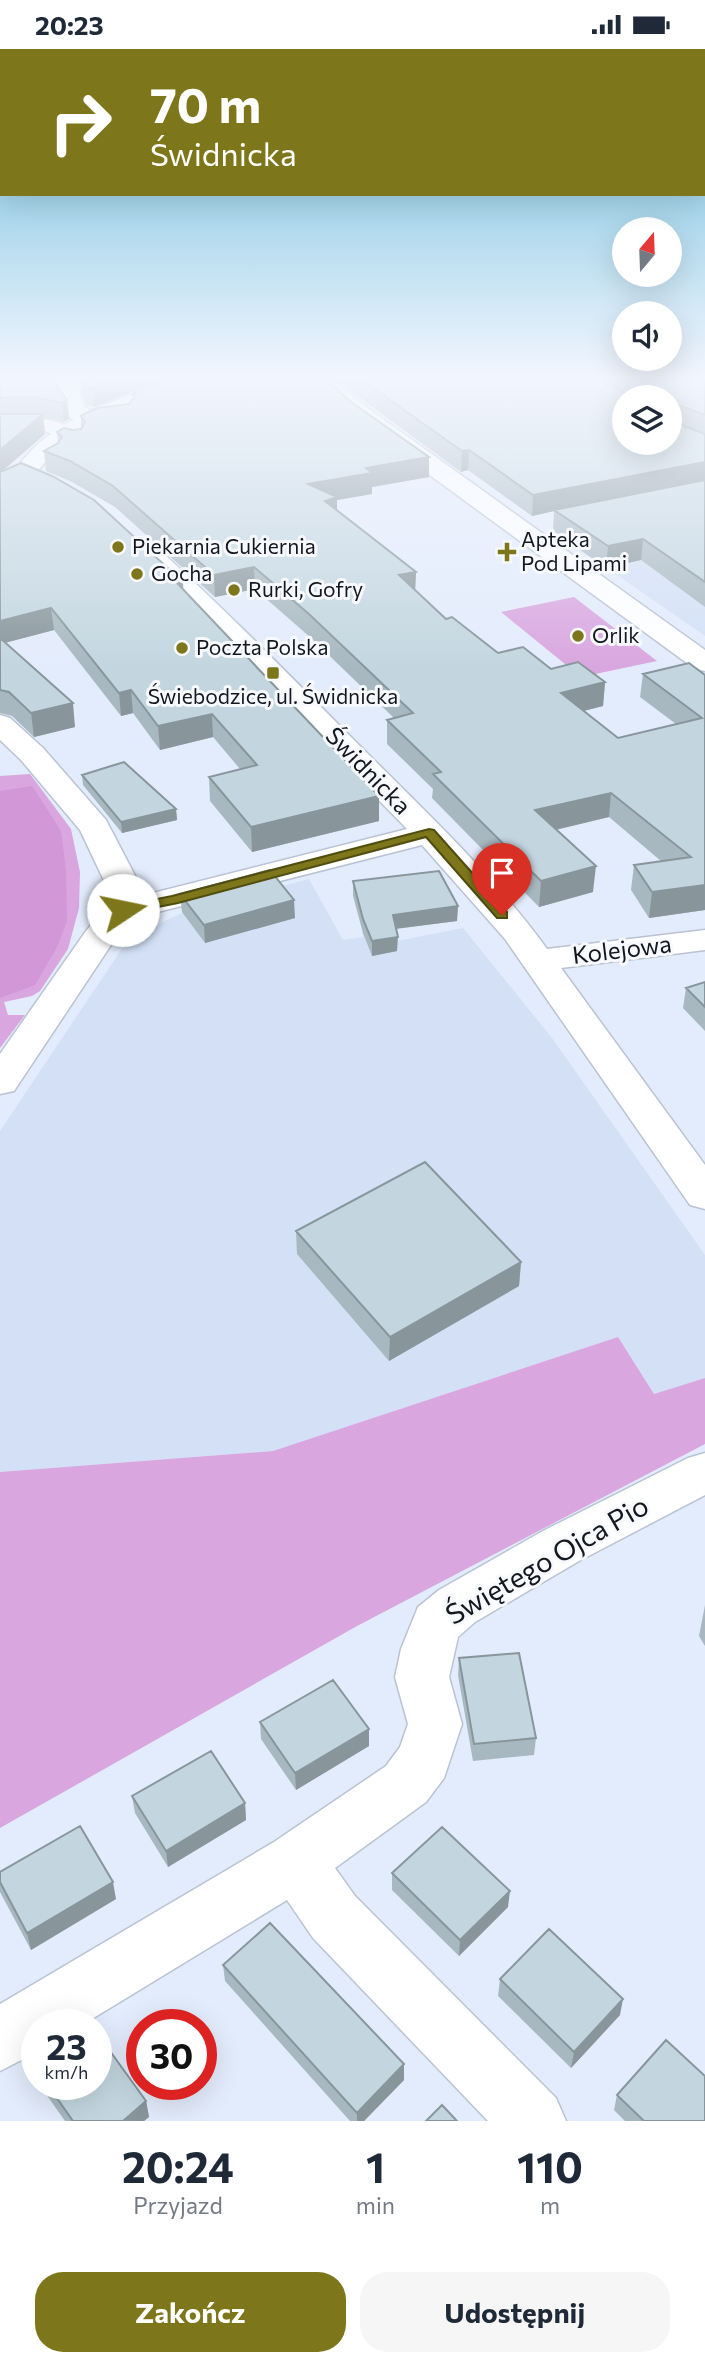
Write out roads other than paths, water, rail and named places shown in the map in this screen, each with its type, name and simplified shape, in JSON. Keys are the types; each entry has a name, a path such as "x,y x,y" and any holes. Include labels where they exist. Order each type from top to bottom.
{"street":[{"path":"445,475 705,663"},
{"path":"519,528 548,523"},
{"name":"Świdnicka","path":"125,532 195,596 429,833 517,932 705,1195"},
{"path":"0,724 32,754 95,827 125,889 123,910 98,938 0,1082"},
{"path":"123,910 173,900 429,833"},
{"name":"Kolejowa","path":"539,960 705,940"},
{"name":"Świętego Ojca Pio","path":"0,2039 295,1862 406,1784 424,1760 435,1724 422,1677 427,1649 437,1623 457,1606 561,1546 705,1472"},
{"path":"295,1862 334,1917 533,2121"}],"place":[{"name":"Piekarnia Cukiernia","path":"118,547"},
{"name":"Apteka Pod Lipami","path":"507,552"},
{"name":"Gocha","path":"137,574"},
{"name":"Rurki, Gofry","path":"234,590"},
{"name":"Orlik","path":"578,636"},
{"name":"Poczta Polska","path":"182,648"},
{"name":"Świebodzice, ul. Świdnicka","path":"273,673"}]}
